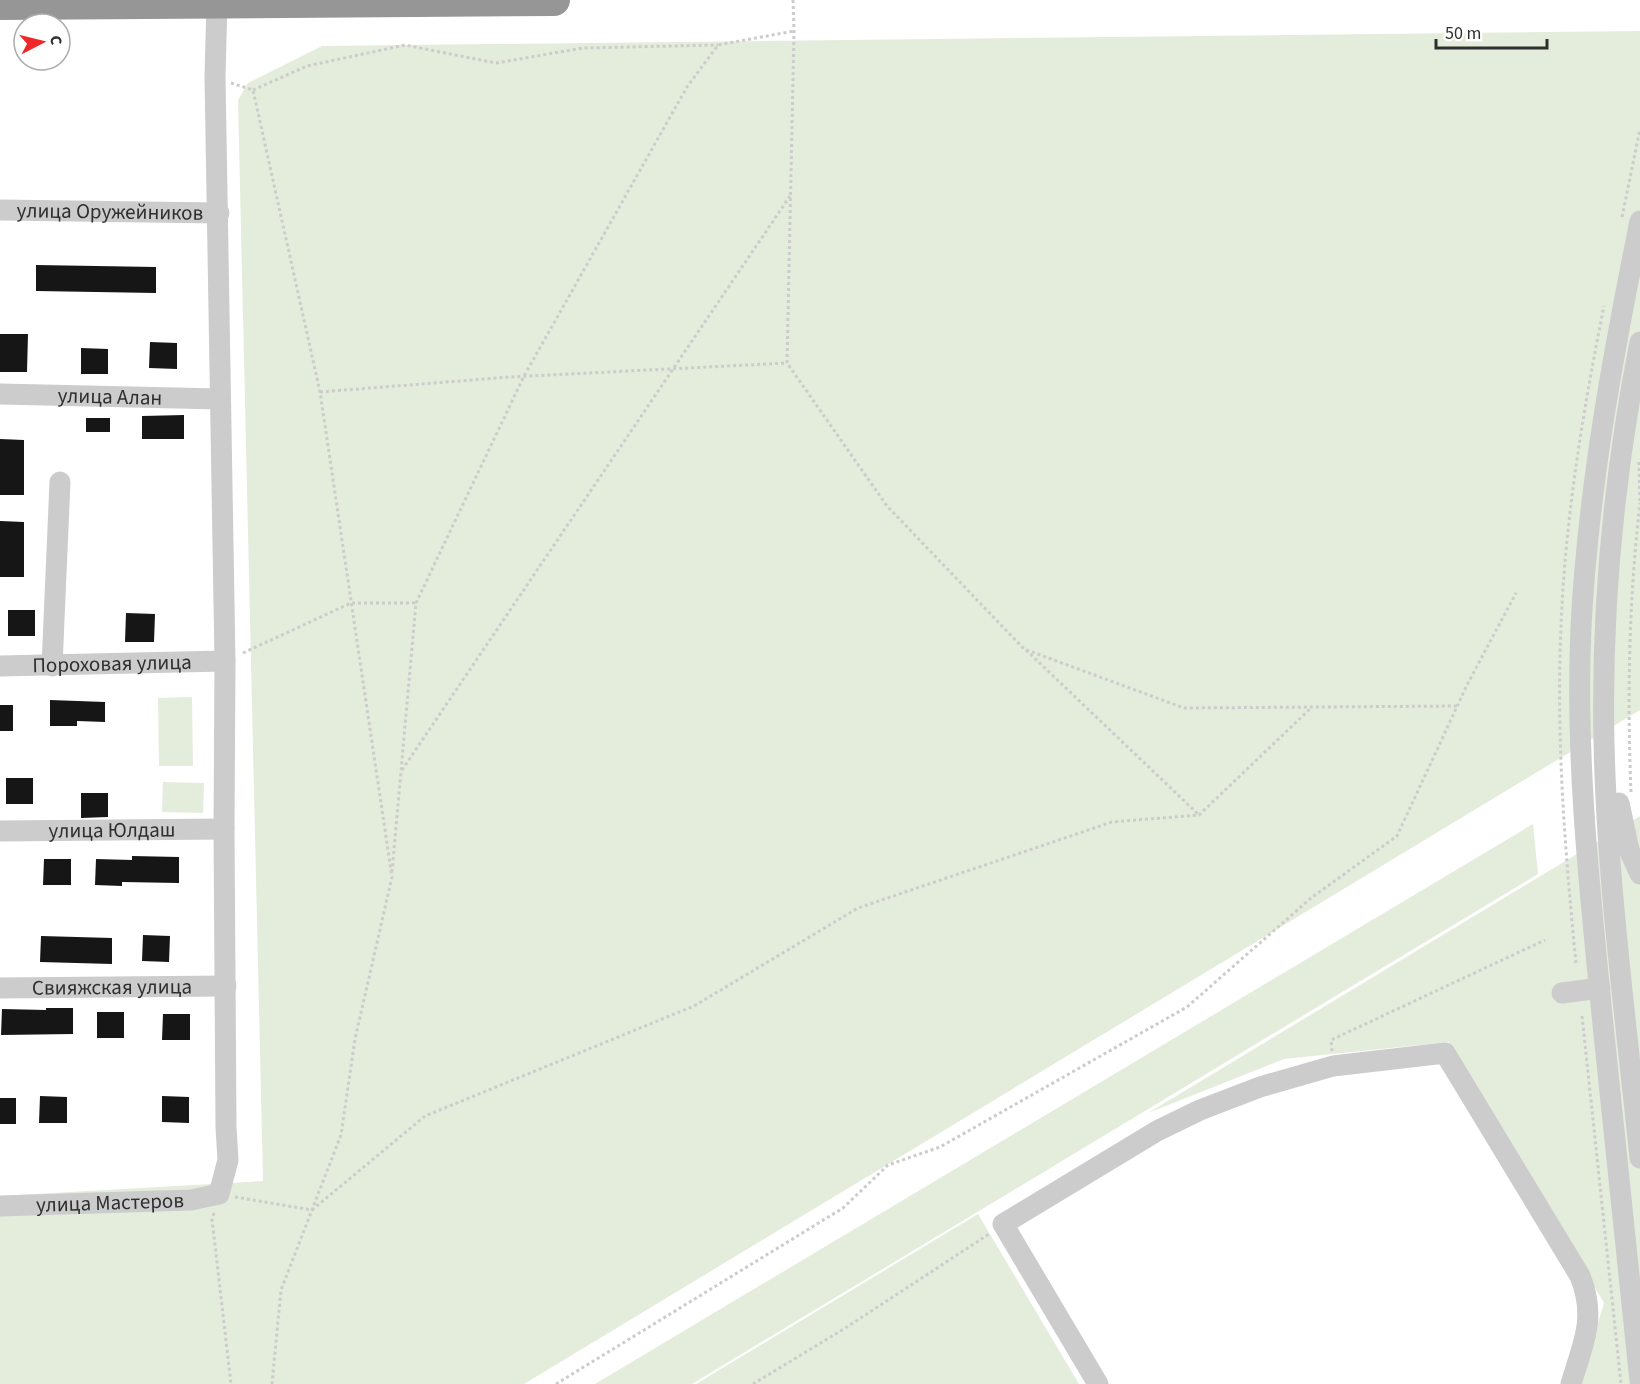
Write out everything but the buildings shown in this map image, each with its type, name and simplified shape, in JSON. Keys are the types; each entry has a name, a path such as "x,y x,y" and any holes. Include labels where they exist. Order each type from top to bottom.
{"highway":[{"path":"0,4 554,0"}],"street":[{"path":"217,2 215,77 225,661 224,829 228,1160 219,1194"},
{"name":"улица Оружейников","path":"0,210 219,213"},
{"path":"1640,221 1611,363 1587,540 1581,627 1580,743 1589,887 1640,1381"},
{"path":"1640,342 1621,447 1610,544 1604,629 1603,712 1606,799 1614,897 1640,1158"},
{"name":"улица Алан","path":"0,394 220,399"},
{"path":"52,666 60,482"},
{"path":"1604,629 1616,744 1618,799 1629,850 1640,874"},
{"name":"Пороховая улица","path":"0,666 225,661"},
{"name":"улица Юлдаш","path":"0,831 224,829"},
{"name":"Свияжская улица","path":"0,988 226,986"},
{"path":"1562,993 1600,988"},
{"path":"1098,1384 1003,1224 1157,1131 1200,1110 1260,1087 1334,1066 1445,1053 1580,1276 1587,1294 1589,1310 1587,1331 1571,1384"},
{"name":"улица Мастеров","path":"0,1206 190,1200 219,1194"}],"path":[{"path":"793,0 787,363 887,506 1024,649 1199,815"},
{"path":"215,77 253,90 307,66 405,45 496,63 583,48 718,45 794,31"},
{"path":"272,1384 282,1290 341,1135 355,1039 392,877 416,603 524,376 687,87 718,45"},
{"path":"253,90 320,392 392,877"},
{"path":"401,771 791,195"},
{"path":"320,392 524,376 787,363"},
{"path":"1632,799 1628,693 1635,548 1640,502 1640,461"},
{"path":"556,1384 843,1208 888,1166 940,1147 1187,1007 1311,898 1397,836 1458,706 1516,593"},
{"path":"225,661 351,603 416,603"},
{"path":"1024,649 1184,708 1458,706"},
{"path":"231,1384 212,1219 219,1194 312,1210 425,1116 694,1006 858,908 1112,822 1199,815 1312,707"},
{"path":"1334,1066 1331,1040 1545,940"},
{"path":"1582,1016 1621,1384"},
{"path":"753,1384 847,1327 1003,1224"}],"green space":[{"path":"1640,31 1640,710 524,1384 0,1384 0,1196 263,1181 238,100 248,83 322,46"},
{"path":"192,697 193,766 159,766 158,698"},
{"path":"163,782 204,783 203,813 162,812"},
{"path":"1640,816 1640,1384 1580,1384 1604,1303 1449,1042 1284,1059 1148,1113"},
{"path":"1533,824 1538,874 692,1384 595,1384"},
{"path":"978,1214 1079,1384 696,1384"}]}
